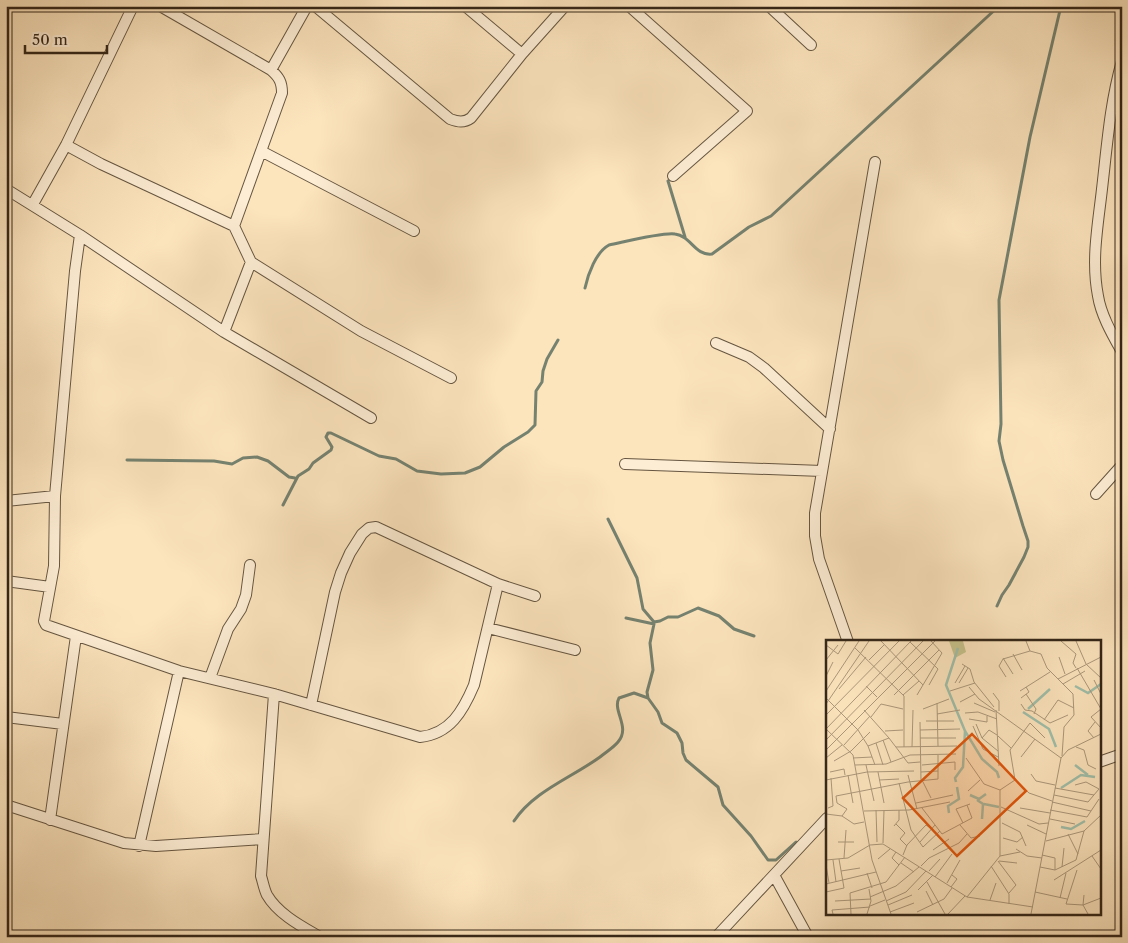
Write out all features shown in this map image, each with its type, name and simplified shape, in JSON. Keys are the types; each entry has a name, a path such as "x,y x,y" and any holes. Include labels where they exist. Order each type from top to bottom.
{"street":[{"path":"33,204 66,145 133,6"},
{"path":"160,6 271,70 278,76 282,84 282,93 234,226"},
{"path":"271,70 307,6"},
{"path":"315,6 450,119 458,122 471,118 522,54 565,6"},
{"path":"465,6 522,54"},
{"path":"630,6 747,111 673,176"},
{"path":"769,6 811,45"},
{"path":"1122,61 1109,122 1094,267 1098,297 1109,329 1122,352"},
{"path":"66,145 101,164 234,226 251,262 361,331 451,378"},
{"path":"262,151 414,231"},
{"path":"847,640 819,559 815,536 815,513 875,162"},
{"path":"6,188 80,235 224,332 371,418"},
{"path":"80,235 75,271 55,496 54,566 44,621 46,625 179,671 274,694 420,737 432,736 443,730 460,714 468,699 474,685 498,584"},
{"path":"224,332 251,262"},
{"path":"716,342 749,357 764,368 830,428"},
{"path":"625,464 822,472"},
{"path":"1096,494 1122,465"},
{"path":"6,500 55,496"},
{"path":"311,705 335,592 350,553 362,534 369,528 376,527 498,584 535,596"},
{"path":"210,678 228,628 241,609 246,595 250,565"},
{"path":"6,581 50,587"},
{"path":"488,628 575,650"},
{"path":"50,820 76,636"},
{"path":"139,846 179,671"},
{"path":"274,694 261,876 266,894 278,909 296,923 320,937"},
{"path":"6,717 63,724"},
{"path":"1100,762 1122,754"},
{"path":"6,805 124,843 139,846 263,839"},
{"path":"716,937 826,819"},
{"path":"774,875 808,937"}],"waterway":[{"path":"585,288 590,270 596,258 609,245 653,236 675,234 685,238 701,252 712,254 749,227 771,216 999,6"},
{"path":"997,606 1028,547 1028,541 999,441 1001,424 999,300 1030,137 1061,6"},
{"path":"668,181 685,237"},
{"path":"283,505 298,476 331,450 332,447 326,437 328,433 379,456 396,459 417,471 441,474 465,473 480,467 535,425 536,391 542,382 547,359 558,340"},
{"path":"127,460 214,461 232,464 243,458 257,457 268,461 289,477 295,478"},
{"path":"608,519 637,578 643,609 654,622 668,617 678,617 698,608 719,616 734,629 754,636"},
{"path":"626,618 654,624 650,643 653,670 647,692 648,698 658,712 662,723 677,733 682,743 686,760 718,787 723,805 751,836 768,860 776,860 796,842"},
{"path":"514,821 522,810 542,793 589,765 618,742 623,731 617,703 619,698 634,693 648,698"}]}
